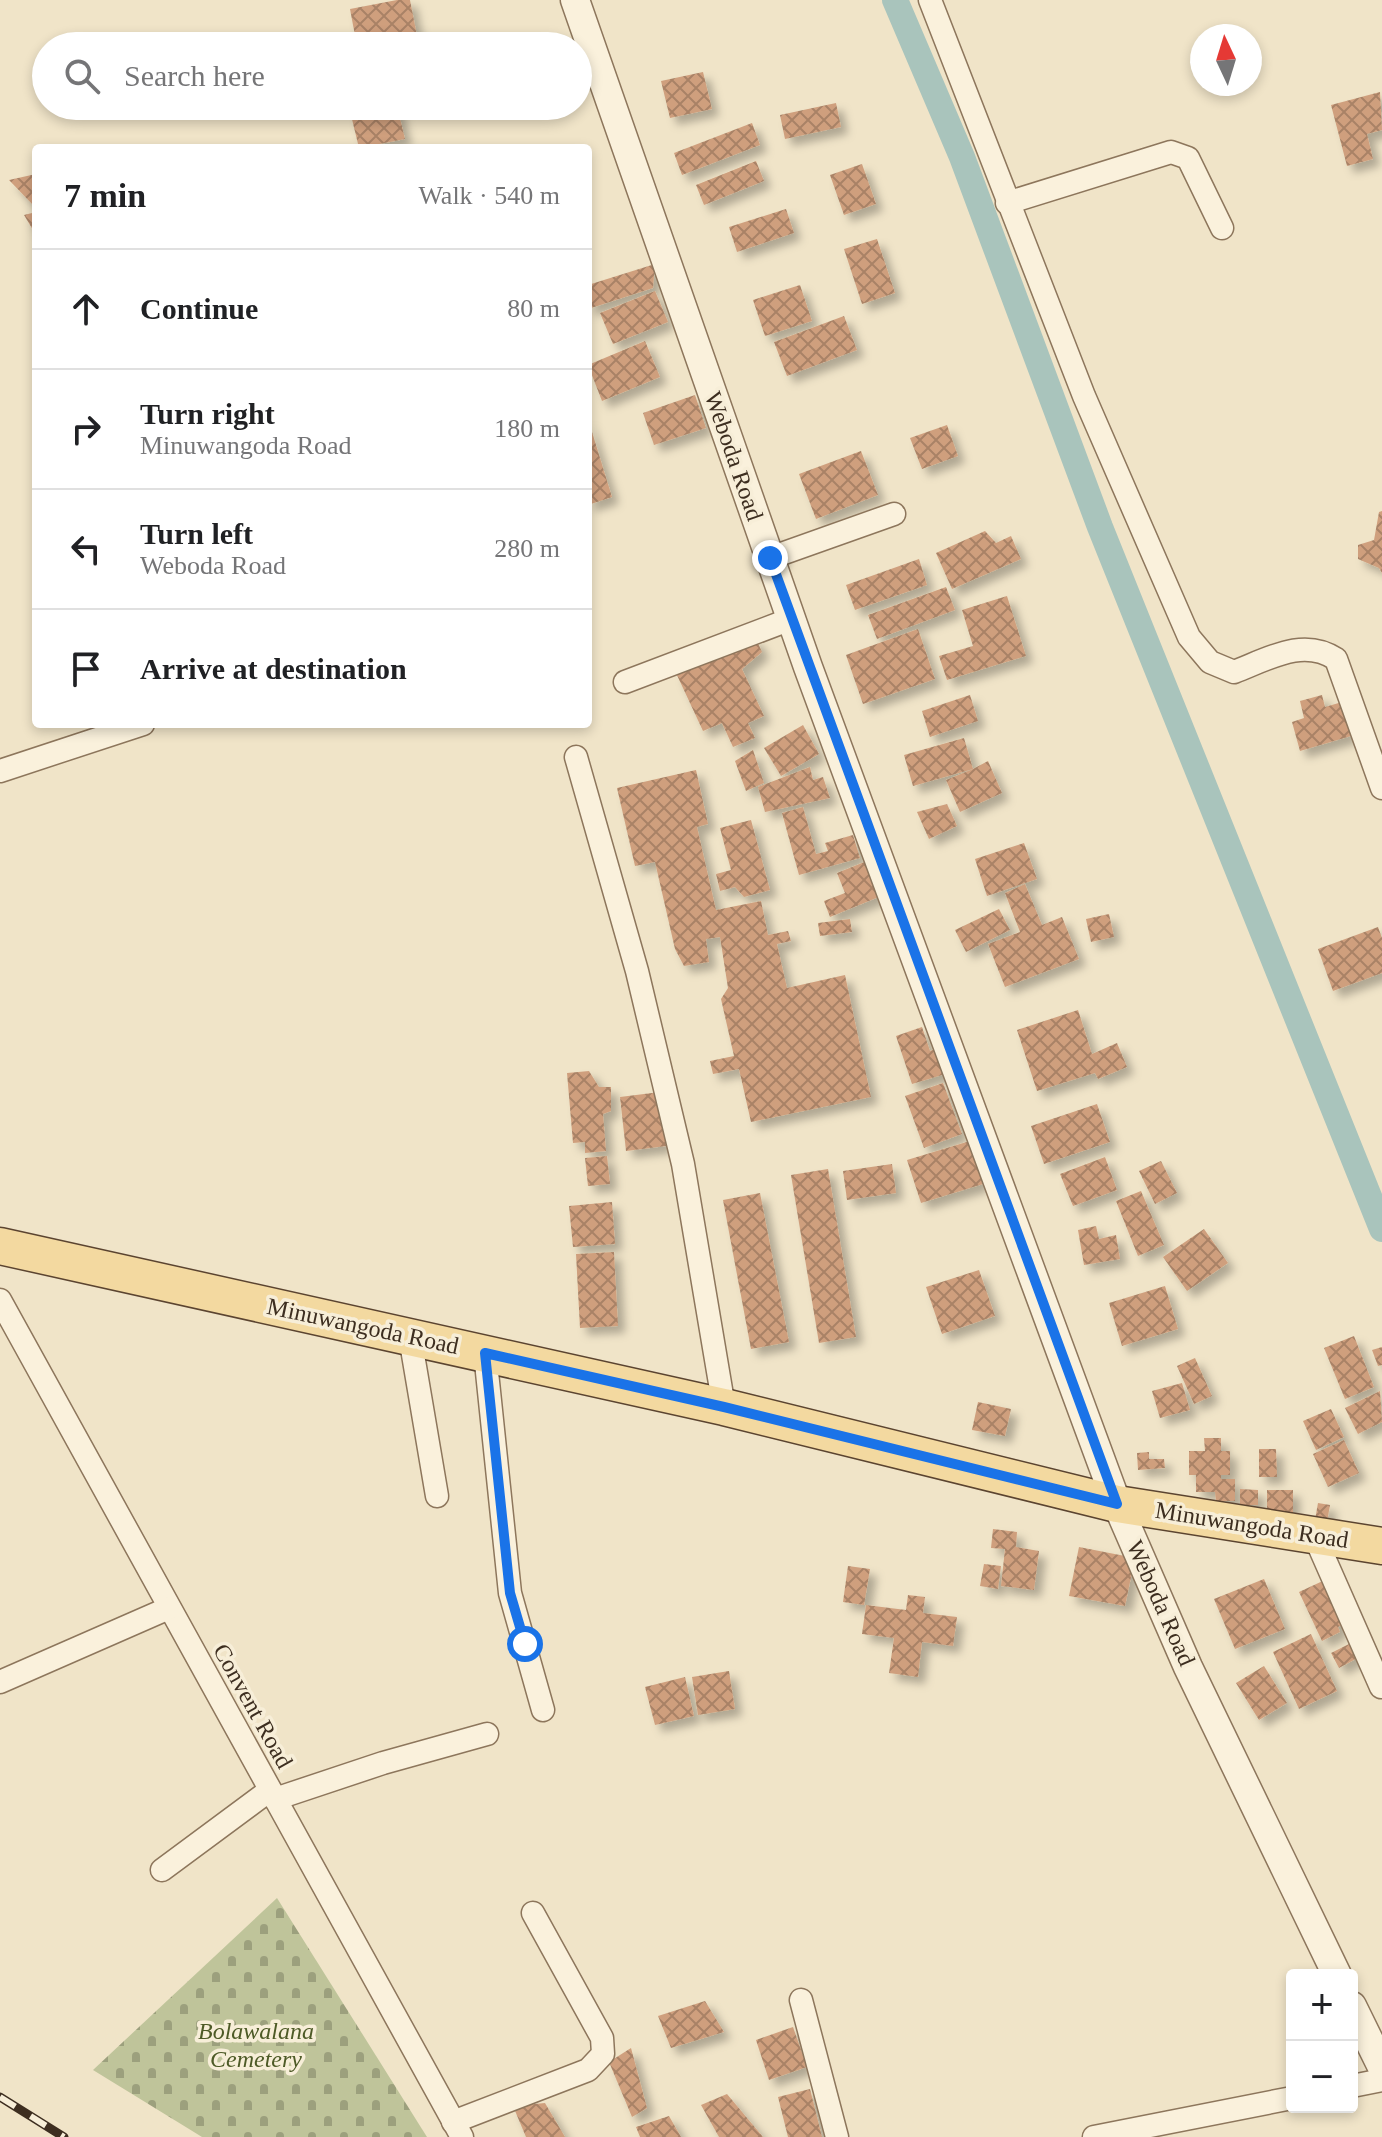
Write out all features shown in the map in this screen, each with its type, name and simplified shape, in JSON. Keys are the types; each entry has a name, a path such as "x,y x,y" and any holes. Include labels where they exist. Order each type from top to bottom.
{"main road":[{"name":"Minuwangoda Road","path":"0,1246 724,1407 1117,1504 1382,1546"}],"street":[{"name":"Weboda Road","path":"575,0 586,32"},
{"path":"930,0 1084,396 1189,637 1210,662 1234,672 1294,650 1321,649 1336,659 1382,788"},
{"name":"Weboda Road","path":"592,49 791,619 1117,1504 1188,1667 1334,1969"},
{"path":"1007,203 1171,152 1188,158 1222,228"},
{"path":"770,558 894,514"},
{"path":"625,682 791,619"},
{"path":"0,771 131,728"},
{"path":"576,757 637,971 683,1164 724,1407"},
{"name":"Convent Road","path":"0,1300 457,2129"},
{"path":"410,1337 437,1496"},
{"path":"485,1353 510,1593 543,1710"},
{"path":"1314,1535 1381,1687"},
{"path":"0,1682 169,1608"},
{"path":"162,1870 272,1795 487,1734"},
{"path":"457,2129 588,2070 603,2054 602,2038 533,1913"},
{"path":"801,2000 837,2137"},
{"path":"1358,2018 1382,2067"},
{"path":"1358,2085 1382,2080"},
{"path":"1094,2137 1286,2099"}],"green space":[{"name":"Bolawalana Cemetery","path":"277,1898 427,2137 202,2137 93,2070"}],"building":[{"path":"410,0 416,32 354,32 350,9"},
{"path":"703,72 712,109 670,118 661,81"},
{"path":"1380,92 1382,130 1367,134 1373,159 1347,166 1331,105"},
{"path":"836,103 841,127 785,139 780,115"},
{"path":"352,120 400,120 405,139 358,144"},
{"path":"752,123 760,145 682,175 674,153"},
{"path":"756,161 764,181 704,205 696,185"},
{"path":"862,164 876,204 844,215 830,175"},
{"path":"32,175 32,204 9,180"},
{"path":"786,209 794,233 737,252 729,227"},
{"path":"32,213 32,228 24,215"},
{"path":"877,239 895,293 862,304 844,249"},
{"path":"655,264 653,288 592,308 592,284"},
{"path":"800,285 812,321 765,336 753,300"},
{"path":"655,291 668,322 613,344 600,313"},
{"path":"844,316 857,350 787,376 774,342"},
{"path":"645,341 660,377 602,401 592,375 592,363"},
{"path":"695,395 706,428 654,445 643,413"},
{"path":"947,425 958,456 922,469 910,438"},
{"path":"592,432 612,497 592,504"},
{"path":"861,451 878,495 816,519 799,474"},
{"path":"1382,511 1382,573 1379,568 1358,559 1358,545 1374,540 1379,512"},
{"path":"985,531 996,543 1011,536 1021,559 952,589 936,553"},
{"path":"919,559 927,585 855,610 846,585"},
{"path":"946,587 955,610 877,639 868,615"},
{"path":"1007,596 1026,656 947,680 939,656 973,646 962,610"},
{"path":"918,629 935,679 863,704 846,655"},
{"path":"755,637 762,652 742,669 764,716 748,723 755,738 733,747 722,723 703,731 676,673"},
{"path":"970,695 978,721 930,737 922,711"},
{"path":"1322,695 1325,707 1342,702 1351,736 1300,751 1292,722 1304,718 1300,701"},
{"path":"803,725 819,754 781,776 764,748"},
{"path":"964,738 973,769 913,786 904,755"},
{"path":"753,750 764,783 746,791 735,761"},
{"path":"988,761 1002,793 960,812 946,780"},
{"path":"810,767 813,780 823,777 830,798 765,812 758,787"},
{"path":"696,770 708,824 697,827 716,910 761,901 768,935 788,931 791,941 777,944 787,988 845,975 871,1097 751,1122 739,1069 713,1074 710,1061 734,1056 721,999 728,988 720,937 706,939 709,962 684,966 675,949 655,862 635,866 617,788"},
{"path":"947,804 957,826 929,839 917,812"},
{"path":"803,807 816,854 828,851 825,843 853,835 860,858 799,875 782,813"},
{"path":"751,820 770,890 744,897 735,887 720,891 716,874 731,870 720,828"},
{"path":"1024,843 1037,879 987,896 975,859"},
{"path":"867,861 881,896 830,917 824,901 845,893 837,873"},
{"path":"1025,884 1042,925 1062,917 1079,959 1005,987 988,944 1020,932 1005,893"},
{"path":"999,909 1010,930 966,952 955,930"},
{"path":"1109,914 1114,937 1091,942 1086,919"},
{"path":"850,919 852,932 820,936 818,923"},
{"path":"1378,927 1382,938 1382,973 1333,991 1318,949"},
{"path":"1078,1010 1092,1054 1117,1043 1127,1067 1098,1079 1095,1073 1037,1091 1017,1030"},
{"path":"922,1027 930,1051 943,1046 952,1072 912,1084 896,1036"},
{"path":"589,1071 599,1087 611,1087 611,1111 603,1114 606,1151 585,1153 585,1142 573,1143 567,1073"},
{"path":"943,1083 962,1134 924,1148 905,1096"},
{"path":"660,1092 666,1146 626,1151 620,1097"},
{"path":"1097,1104 1110,1142 1044,1164 1031,1126"},
{"path":"970,1141 983,1184 921,1203 907,1160"},
{"path":"607,1156 610,1184 588,1186 585,1158"},
{"path":"1105,1157 1117,1190 1073,1206 1060,1174"},
{"path":"1161,1161 1177,1193 1155,1204 1139,1171"},
{"path":"892,1164 896,1193 847,1200 843,1171"},
{"path":"828,1169 856,1337 819,1343 791,1175"},
{"path":"1141,1191 1164,1245 1138,1256 1116,1201"},
{"path":"760,1193 789,1342 751,1349 723,1200"},
{"path":"612,1202 615,1244 573,1247 569,1206"},
{"path":"1096,1226 1099,1239 1116,1235 1120,1259 1084,1265 1078,1230"},
{"path":"1204,1229 1228,1263 1187,1291 1163,1257"},
{"path":"614,1252 618,1326 580,1328 576,1254"},
{"path":"979,1270 995,1316 942,1334 926,1287"},
{"path":"1165,1286 1178,1329 1122,1346 1109,1303"},
{"path":"1354,1336 1374,1387 1345,1399 1324,1348"},
{"path":"1382,1347 1382,1365 1378,1366 1372,1350"},
{"path":"1195,1358 1212,1396 1194,1404 1177,1366"},
{"path":"1182,1383 1190,1410 1160,1418 1152,1391"},
{"path":"1380,1391 1382,1422 1358,1434 1345,1408"},
{"path":"978,1402 1011,1409 1005,1436 972,1430"},
{"path":"1331,1409 1344,1437 1316,1450 1303,1421"},
{"path":"1204,1438 1221,1438 1221,1451 1230,1451 1230,1475 1221,1475 1221,1479 1235,1479 1235,1501 1216,1501 1215,1492 1196,1492 1196,1475 1189,1475 1189,1451 1205,1451"},
{"path":"1344,1440 1359,1473 1328,1487 1313,1454"},
{"path":"1259,1449 1276,1449 1277,1477 1259,1477"},
{"path":"1149,1452 1149,1459 1164,1459 1165,1468 1138,1470 1137,1453"},
{"path":"1240,1489 1258,1490 1258,1505 1240,1505"},
{"path":"1267,1490 1293,1490 1293,1513 1267,1513"},
{"path":"1318,1503 1330,1505 1327,1522 1315,1520"},
{"path":"993,1529 1017,1532 1016,1547 1039,1551 1034,1590 1001,1586 1005,1549 991,1548"},
{"path":"1079,1547 1135,1558 1125,1606 1069,1596"},
{"path":"984,1564 1001,1566 998,1589 980,1586"},
{"path":"848,1566 870,1569 864,1605 843,1602"},
{"path":"1264,1579 1285,1629 1235,1649 1214,1599"},
{"path":"1327,1579 1347,1622 1338,1627 1340,1632 1322,1641 1299,1592"},
{"path":"908,1595 925,1597 923,1613 957,1617 953,1646 922,1642 918,1677 889,1673 894,1638 862,1634 866,1605 906,1610"},
{"path":"1311,1634 1337,1691 1299,1709 1273,1652"},
{"path":"1355,1641 1363,1655 1339,1668 1331,1653"},
{"path":"1264,1666 1287,1703 1259,1720 1236,1683"},
{"path":"729,1671 735,1709 698,1715 692,1677"},
{"path":"685,1677 694,1716 655,1725 645,1687"},
{"path":"705,2001 724,2032 671,2048 658,2016"},
{"path":"793,2027 807,2067 769,2080 756,2040"},
{"path":"631,2048 647,2108 632,2117 609,2062"},
{"path":"810,2089 822,2137 788,2137 778,2097"},
{"path":"727,2094 763,2137 719,2137 701,2105"},
{"path":"545,2103 565,2137 526,2137 513,2106"},
{"path":"669,2116 681,2137 640,2137 636,2127"}],"waterway":[{"path":"895,0 962,157 1100,527 1382,1229"}],"railway":[{"path":"0,2097 64,2137"}],"route":[{"path":"525,1644 510,1593 485,1353 724,1407 1117,1504 770,558"}]}
